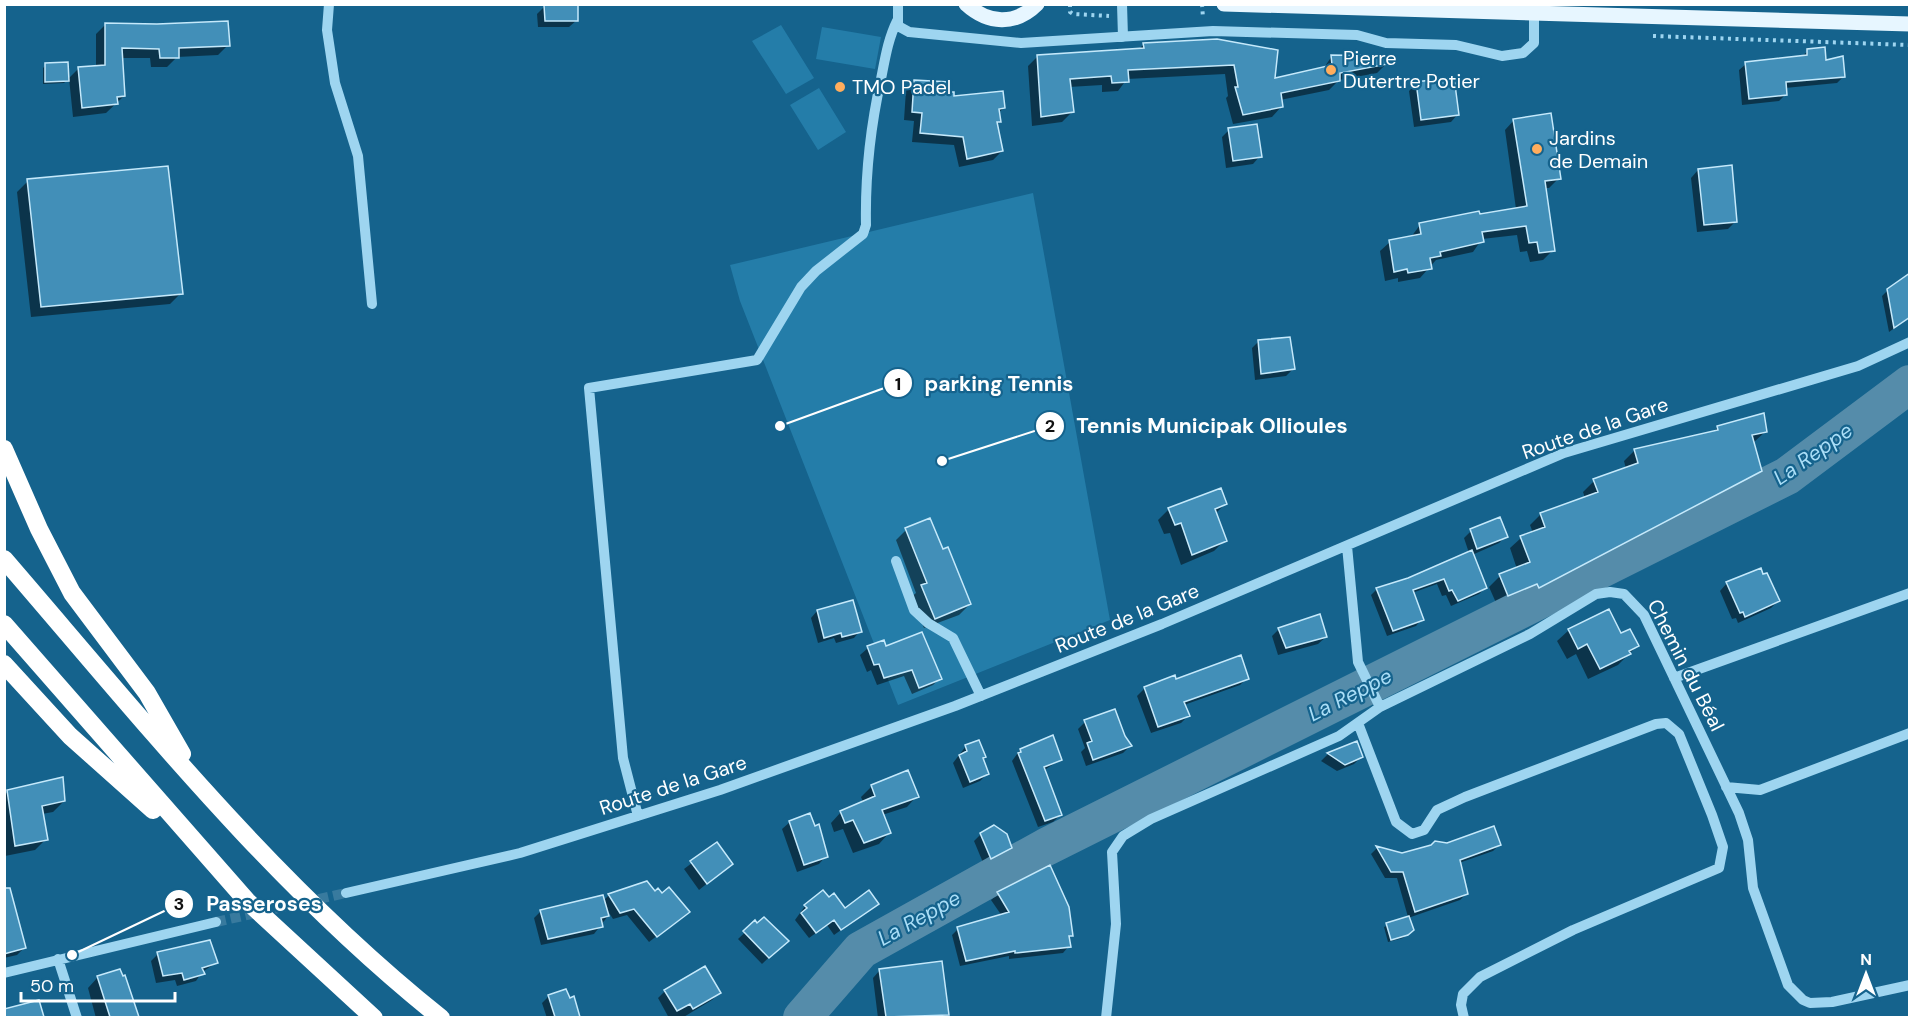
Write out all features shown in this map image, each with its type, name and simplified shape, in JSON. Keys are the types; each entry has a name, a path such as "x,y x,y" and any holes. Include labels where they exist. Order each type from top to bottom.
{"highway":[{"path":"4,449 60,572 72,593 147,693 200,787"},
{"path":"4,559 200,787 330,924 441,1017"},
{"path":"4,624 247,902 374,1017"},
{"path":"4,664 70,736 206,857"}],"main road":[{"path":"966,4 977,14 992,20 1008,21 1023,16 1041,5"},
{"path":"1224,4 1910,24"}],"street":[{"path":"329,4 327,30 335,83 358,156 372,304"},
{"path":"898,4 898,26 909,32 1021,43 1213,31 1357,35 1386,43 1456,45 1502,56 1523,53 1534,43 1534,13"},
{"path":"1122,4 1123,37"},
{"path":"639,816 623,758 589,388 757,360 801,288 816,271 863,234 866,225 865,171 873,115 890,36 897,21"},
{"name":"Route de la Gare","path":"346,893 398,879 520,853 720,790 981,696 1162,624 1564,453 1858,366 1910,342"},
{"path":"1347,546 1358,662 1380,707"},
{"path":"896,561 914,610 928,623 953,638 981,696"},
{"name":"Chemin du Béal","path":"1106,1017 1116,924 1112,852 1118,840 1145,822 1339,736 1380,707 1530,634 1596,594 1610,592 1624,594 1644,615 1726,787 1744,827 1753,888 1788,985 1803,1000 1810,1003 1832,1002 1910,985"},
{"path":"1674,678 1910,593"},
{"path":"1358,723 1396,822 1412,834 1424,831 1437,810 1465,797 1629,733 1666,723 1679,734 1724,847 1719,868 1573,930 1480,977 1463,994 1461,1005 1464,1017"},
{"path":"1726,787 1760,790 1910,733"},
{"path":"4,973 216,922"},
{"path":"58,959 77,1017"}],"path":[{"path":"1070,4 1070,12"},
{"path":"1202,4 1203,22"}],"shaded area":[{"path":"781,25 814,78 786,94 752,41"},
{"path":"822,27 881,37 875,69 816,59"},
{"path":"819,88 846,132 818,150 790,105"},
{"path":"1033,193 1110,620 898,705 740,301 730,265"}],"building":[{"path":"544,5 578,5 578,21 545,21"},
{"path":"228,21 230,46 179,48 179,58 160,58 159,49 122,48 125,96 117,97 118,104 82,108 78,67 105,65 105,23 157,24"},
{"path":"1217,39 1278,50 1275,78 1332,65 1331,55 1388,56 1388,64 1340,73 1340,81 1281,93 1283,107 1243,115 1235,87 1238,87 1234,65 1128,70 1129,82 1112,83 1111,76 1070,79 1074,112 1041,117 1037,55 1144,48 1143,43"},
{"path":"1825,47 1826,60 1843,56 1845,77 1786,82 1787,95 1749,99 1745,62 1807,55 1807,49"},
{"path":"68,62 69,81 45,82 45,63"},
{"path":"1454,77 1459,115 1421,120 1416,82"},
{"path":"914,80 950,82 949,92 954,92 954,96 1003,91 1005,108 999,109 1001,122 997,122 1003,151 967,159 963,137 920,133 922,113 912,112"},
{"path":"1551,113 1561,179 1545,181 1555,251 1539,253 1537,242 1529,243 1526,226 1482,232 1484,242 1440,252 1441,256 1430,258 1432,269 1408,273 1407,269 1394,272 1389,240 1421,234 1419,223 1479,211 1480,214 1527,206 1513,119"},
{"path":"1257,124 1262,157 1233,161 1228,128"},
{"path":"1732,165 1737,222 1704,225 1698,169"},
{"path":"168,166 183,294 41,307 27,179"},
{"path":"1910,273 1910,317 1894,328 1887,289"},
{"path":"1290,337 1295,369 1261,374 1258,340"},
{"path":"1764,413 1767,432 1752,435 1762,471 1539,588 1537,584 1508,596 1499,574 1530,562 1520,536 1545,527 1540,513 1598,492 1593,479 1638,463 1634,449 1718,430 1717,426"},
{"path":"1221,488 1227,504 1215,509 1227,541 1192,555 1181,523 1175,525 1168,508"},
{"path":"1500,517 1508,537 1477,549 1470,529"},
{"path":"930,518 943,549 948,547 971,604 935,619 921,585 927,583 905,528"},
{"path":"1472,550 1487,588 1458,601 1452,590 1449,591 1444,579 1413,590 1424,620 1393,631 1376,588 1408,578"},
{"path":"1761,568 1763,574 1767,573 1780,601 1745,617 1743,612 1740,613 1726,582"},
{"path":"853,600 862,632 842,637 841,633 824,638 817,610"},
{"path":"1609,609 1621,633 1630,629 1639,646 1629,651 1631,654 1600,669 1587,644 1578,649 1568,629"},
{"path":"1320,614 1327,637 1286,648 1278,628"},
{"path":"922,632 942,679 919,688 912,670 884,678 879,664 874,665 867,646 884,640 886,646"},
{"path":"1241,655 1249,679 1184,702 1190,716 1158,727 1144,687 1175,675 1176,679"},
{"path":"1115,709 1125,736 1132,746 1093,760 1087,743 1092,741 1084,720"},
{"path":"1053,735 1062,760 1044,767 1062,815 1045,821 1018,753 1021,752 1020,749"},
{"path":"979,740 986,757 983,758 989,774 970,782 959,755 967,751 965,745"},
{"path":"1357,741 1363,757 1345,765 1327,753"},
{"path":"908,770 919,797 882,810 891,833 864,843 853,820 845,823 840,811 875,796 871,785"},
{"path":"63,777 65,801 42,806 48,840 15,846 7,790"},
{"path":"810,813 815,826 819,824 828,857 804,865 789,821"},
{"path":"994,825 1007,834 1012,848 991,859 980,833"},
{"path":"1494,826 1501,845 1460,860 1468,894 1415,912 1403,872 1391,872 1376,846 1402,853 1431,845 1435,841 1447,843"},
{"path":"717,842 733,864 707,884 690,861"},
{"path":"1050,865 1069,907 1073,936 1069,936 1071,947 1015,953 1015,951 966,961 957,927 1009,912 997,892"},
{"path":"647,881 655,891 658,888 662,893 669,887 690,912 657,937 634,909 620,913 608,894"},
{"path":"4,888 10,888 26,948 4,954"},
{"path":"823,890 829,897 834,893 845,908 869,890 879,904 841,930 834,920 816,933 801,913 807,908 804,905"},
{"path":"603,895 609,916 601,918 603,927 548,939 540,910"},
{"path":"1409,916 1414,930 1408,935 1391,940 1386,923"},
{"path":"764,917 789,941 769,958 743,931 755,920 757,923"},
{"path":"210,940 218,963 202,968 205,974 184,980 182,973 163,976 157,952"},
{"path":"942,961 949,1015 886,1017 879,969"},
{"path":"705,966 721,993 693,1009 690,1004 677,1011 664,990"},
{"path":"120,969 123,976 125,975 139,1017 110,1017 97,976"},
{"path":"566,989 570,998 574,996 580,1017 555,1017 548,995"},
{"path":"39,1000 44,1017 4,1017 4,1009"}],"waterway":[{"name":"La Reppe","path":"802,1018 861,950 1046,847 1787,476 1910,384"}],"tunnel":[{"path":"216,922 346,893"}],"place":[{"name":"Pierre Dutertre Potier","path":"1331,70"},
{"name":"TMO Padel","path":"840,87"},
{"name":"Jardins de Demain","path":"1537,149"},
{"name":"parking Tennis","path":"780,426"},
{"name":"Tennis Municipak Ollioules","path":"942,461"},
{"name":"Passeroses","path":"72,955"}]}
